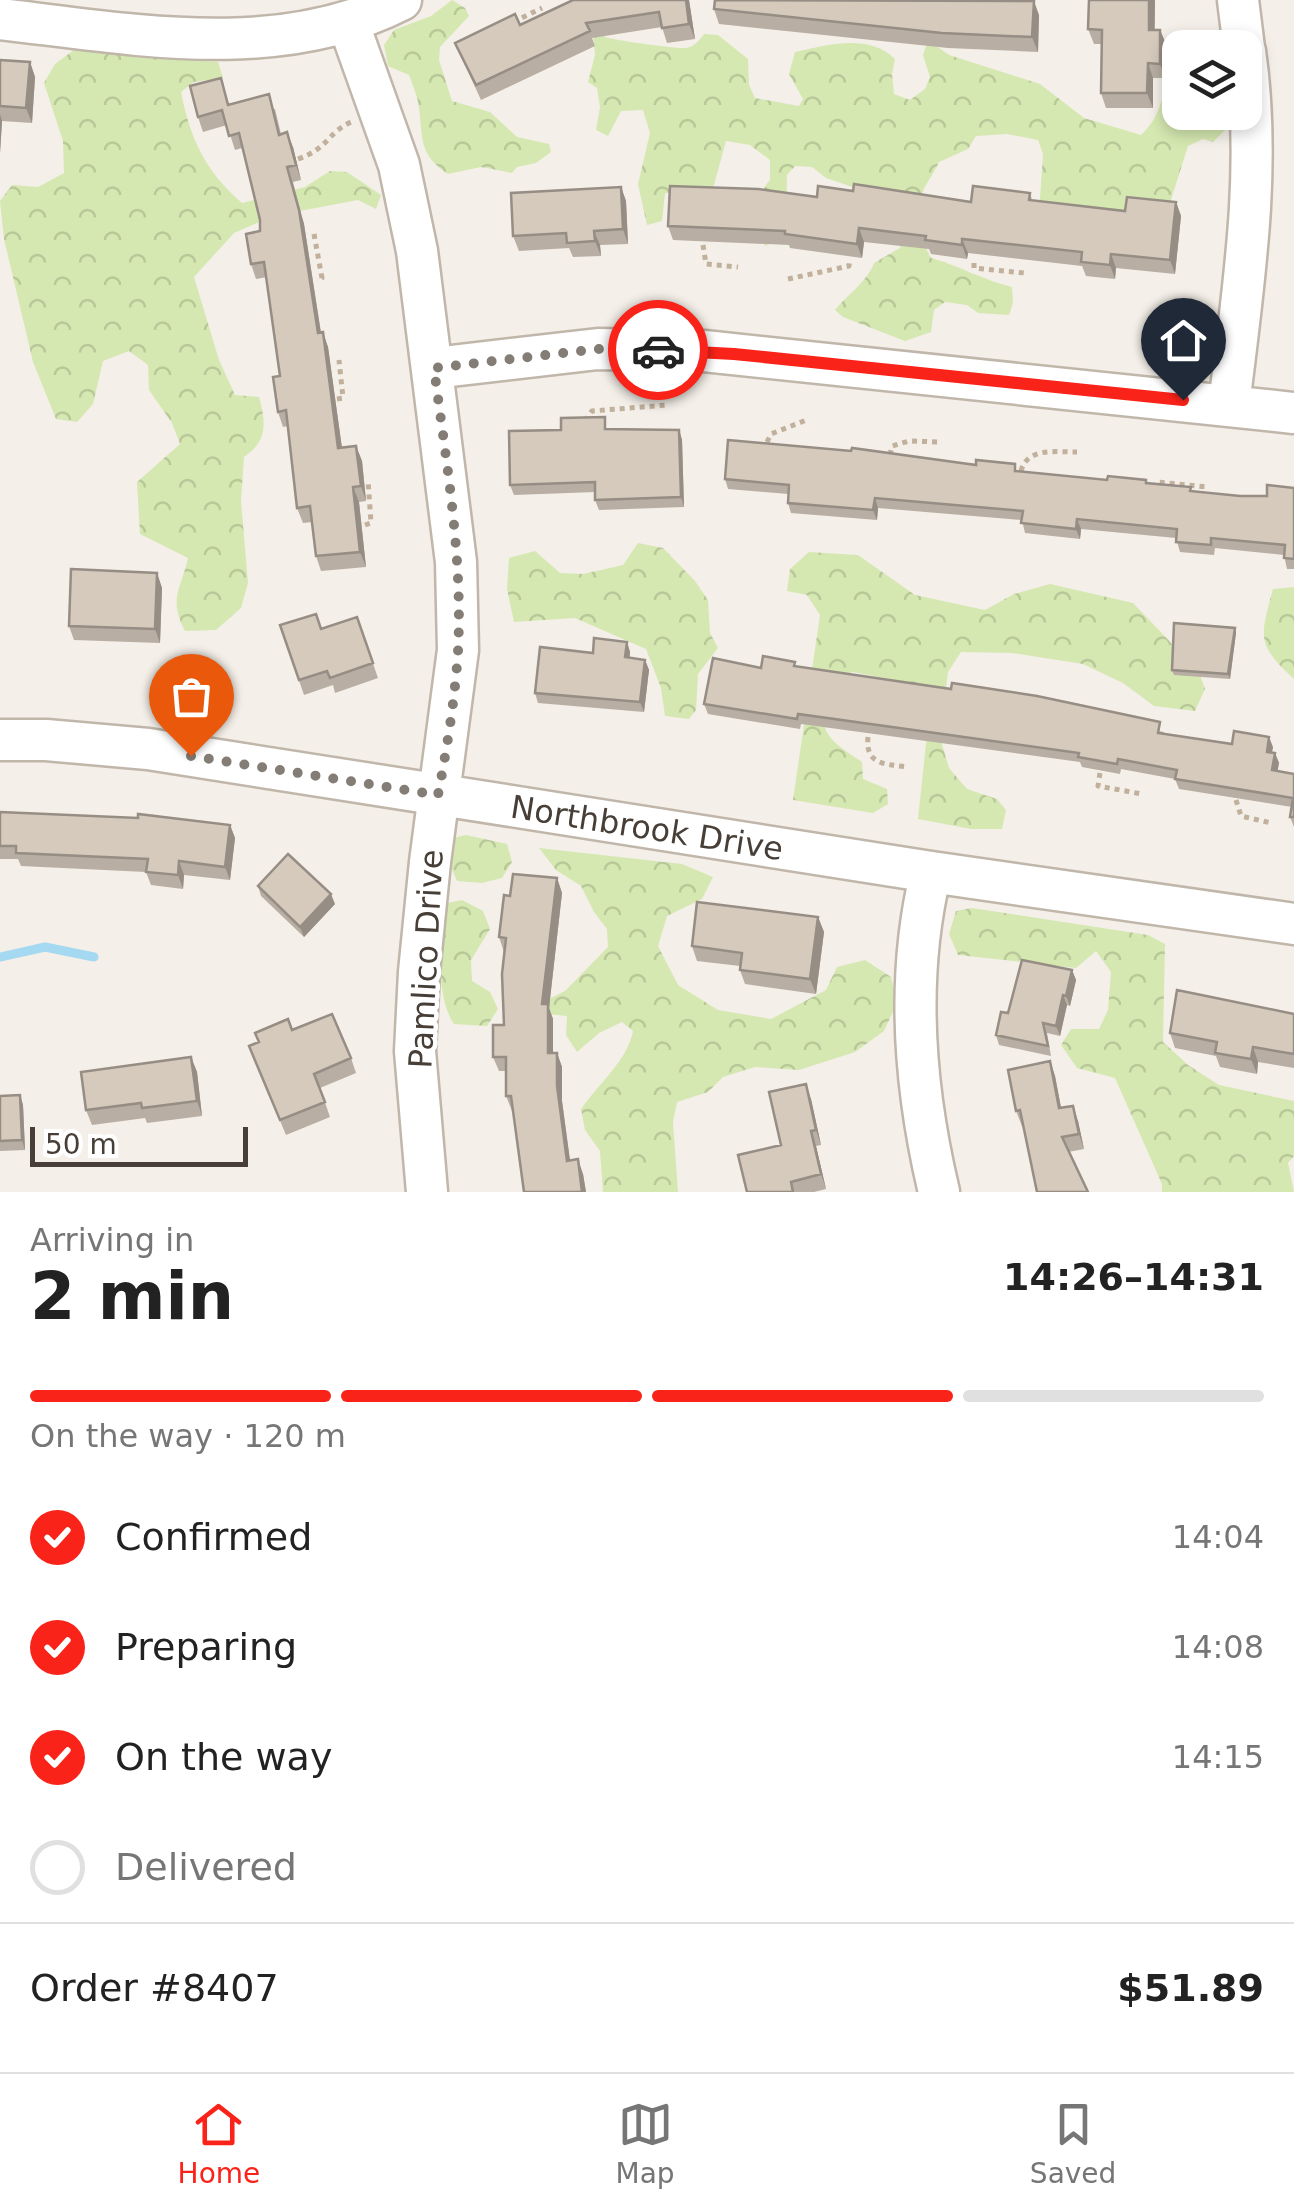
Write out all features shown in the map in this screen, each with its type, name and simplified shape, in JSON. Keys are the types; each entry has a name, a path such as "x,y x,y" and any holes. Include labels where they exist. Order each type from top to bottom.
{"street":[{"path":"0,19 106,31 238,39 348,22 402,0"},
{"path":"1238,0 1242,30"},
{"name":"Pamlico Drive","path":"348,22 399,165 417,251 456,562 458,610 453,703 420,954 415,1050 427,1192"},
{"path":"1229,405 1248,244 1254,130"},
{"path":"434,368 598,349 704,351 1294,413"},
{"name":"Northbrook Drive","path":"0,740 154,750 931,872 1294,924"},
{"path":"931,872 918,951 916,1051 928,1147 939,1192"}],"path":[{"path":"507,24 542,8"},
{"path":"298,159 318,152 346,124 383,115"},
{"path":"314,234 322,278 317,280"},
{"path":"703,246 706,264 738,267"},
{"path":"788,279 849,266 850,259"},
{"path":"974,263 974,268 1025,274"},
{"path":"337,400 344,398 340,360"},
{"path":"585,424 592,411 667,405"},
{"path":"767,442 771,434 808,419"},
{"path":"890,456 892,446 900,442 939,442"},
{"path":"1021,472 1024,461 1032,454 1077,452"},
{"path":"365,524 370,523 368,480"},
{"path":"1154,491 1156,482 1207,487"},
{"path":"868,737 872,759 908,766"},
{"path":"1100,773 1098,786 1142,794"},
{"path":"1236,800 1241,816 1272,822"}],"green space":[{"path":"452,0 465,8 469,16 440,47 439,60 452,101 490,112 517,137 549,144 551,152 536,163 517,167 512,173 481,167 448,174 427,153 418,100 409,75 388,66 384,45 394,30 431,16"},
{"path":"597,16 605,37 685,48 704,34 718,35 748,59 749,85 755,98 799,106 803,99 789,74 795,52 847,43 873,46 895,59 894,94 910,100 925,89 930,77 923,55 928,40 949,55 1040,84 1084,118 1141,135 1154,119 1162,99 1162,130 1225,130 1213,142 1203,139 1188,146 1169,206 1122,216 1039,213 1043,154 1038,140 1007,134 976,136 968,149 939,162 921,195 921,230 931,258 1012,287 1009,315 978,313 967,305 945,302 934,310 931,332 905,341 843,317 835,310 874,263 900,248 905,216 864,191 826,178 812,167 795,166 787,175 786,231 765,246 758,212 770,180 770,160 750,145 726,141 714,185 700,194 665,193 662,221 647,225 638,184 650,133 643,110 621,111 608,136 596,130 600,107 597,88 588,82 595,55 593,30"},
{"path":"74,50 218,62 223,78 194,82 181,92 201,153 218,179 242,203 305,187 330,171 347,172 381,195 376,209 358,200 273,216 234,233 194,277 219,360 235,395 259,397 264,423 261,438 244,457 241,501 248,583 241,608 216,630 185,631 177,601 188,558 140,534 137,482 180,444 172,423 149,390 148,365 129,351 103,361 93,404 77,422 56,419 33,362 4,239 0,201 12,185 38,187 64,173 63,141 44,83 55,64"},
{"path":"638,543 663,548 708,600 710,633 718,648 698,674 696,710 689,719 665,716 661,688 646,649 575,618 514,622 507,589 509,558 535,551 560,573 583,574 623,565"},
{"path":"809,552 858,555 915,595 985,610 1014,594 1050,584 1133,603 1196,664 1205,689 1195,711 1154,706 1123,683 1083,664 1012,653 961,652 948,672 940,738 949,768 967,789 997,799 1006,810 1002,829 971,829 918,819 932,687 853,672 827,678 825,729 837,744 862,762 863,779 887,789 888,804 873,813 793,800 820,615 807,595 787,591 790,569"},
{"path":"1294,587 1294,679 1267,648 1264,629 1273,589"},
{"path":"466,835 507,844 512,862 502,878 482,883 457,881 447,857 448,839"},
{"path":"539,848 682,864 713,877 702,899 667,916 658,946 678,985 718,1010 771,1019 826,990 837,967 865,960 891,977 897,1003 884,1031 855,1052 799,1070 755,1067 723,1077 708,1092 677,1102 673,1122 678,1192 603,1192 600,1151 585,1130 581,1109 619,1062 633,1031 622,1022 599,1033 577,1052 566,1035 567,1016 548,1014 543,1002 565,991 608,947 607,929 581,886 556,870"},
{"path":"462,900 483,911 490,929 471,960 472,981 490,992 498,1009 487,1026 454,1024 444,999 440,966 443,904"},
{"path":"972,908 1148,935 1165,944 1163,1042 1188,1065 1219,1085 1294,1101 1294,1156 1288,1163 1294,1192 1162,1192 1162,1184 1115,1078 1077,1068 1061,1045 1071,1029 1099,1029 1108,1010 1111,972 1096,951 1076,968 958,955 949,934 956,911"}],"building":[{"path":"573,0 686,0 689,24 662,28 659,12 586,23 590,31 476,85 455,43 515,14 520,25"},
{"path":"715,0 1034,1 1032,37 942,33 714,9"},
{"path":"1089,0 1149,0 1149,30 1160,30 1160,64 1148,63 1147,93 1101,93 1102,30 1088,29"},
{"path":"0,60 30,62 26,108 0,106"},
{"path":"221,78 228,105 269,94 279,135 287,132 296,165 287,167 299,210 318,333 323,332 338,448 356,446 361,486 353,487 360,552 316,556 310,506 297,508 286,410 278,412 273,377 280,376 264,262 251,264 246,234 260,231 260,220 239,133 229,136 222,110 198,117 190,86"},
{"path":"854,184 971,202 973,186 1030,193 1029,200 1125,211 1127,197 1176,202 1170,260 1111,254 1110,265 1081,262 1082,252 962,239 962,245 925,240 926,236 859,228 857,244 785,231 668,226 670,186 758,189 817,197 818,186 853,191"},
{"path":"621,187 623,229 594,231 595,241 567,243 566,233 513,236 511,193"},
{"path":"605,417 605,429 679,430 681,497 595,500 595,482 510,485 509,431 561,430 561,418"},
{"path":"728,440 851,451 852,448 976,465 976,460 1015,464 1015,471 1146,480 1191,487 1190,491 1240,496 1267,496 1267,485 1294,488 1294,559 1284,558 1285,545 1211,538 1211,545 1176,542 1177,529 1077,519 1076,529 1021,523 1023,511 875,498 873,510 788,503 789,485 725,479"},
{"path":"71,569 157,573 155,629 69,626"},
{"path":"316,614 321,629 357,617 373,663 330,678 327,671 299,680 280,625"},
{"path":"1174,623 1235,628 1228,674 1172,670"},
{"path":"594,638 627,642 625,657 645,660 640,702 535,693 540,647 593,653"},
{"path":"763,656 795,662 794,666 951,689 952,683 1037,696 1160,722 1158,733 1232,744 1234,731 1269,737 1267,752 1275,753 1272,770 1294,774 1294,817 1290,817 1293,798 1175,779 1177,770 1118,759 1117,764 1078,757 1079,753 704,704 713,658 761,668"},
{"path":"0,812 138,818 138,814 230,825 225,867 179,861 178,875 146,872 148,859 16,853 16,846 0,846"},
{"path":"288,854 331,894 300,927 258,886"},
{"path":"513,874 557,878 542,1004 548,1004 548,1053 557,1053 557,1086 567,1161 578,1159 582,1192 524,1192 511,1096 506,1096 506,1057 493,1057 493,1025 504,1025 502,974 506,938 499,937 504,895 510,896"},
{"path":"697,902 818,917 810,979 740,970 742,953 692,946"},
{"path":"1022,960 1072,970 1056,1026 1043,1023 1048,1046 996,1035 1001,1012 1008,1013"},
{"path":"1177,990 1294,1014 1294,1054 1253,1047 1251,1059 1215,1053 1217,1042 1170,1033"},
{"path":"332,1014 351,1058 314,1074 325,1102 280,1120 249,1046 259,1042 255,1033 288,1019 292,1030"},
{"path":"191,1057 197,1101 86,1110 81,1072"},
{"path":"1050,1061 1059,1108 1073,1106 1079,1134 1062,1137 1088,1192 1037,1192 1008,1070"},
{"path":"806,1084 821,1174 791,1182 793,1192 747,1192 738,1155 781,1145 769,1092"},
{"path":"20,1095 22,1140 0,1141 0,1096"}],"waterway":[{"path":"0,957 45,947 94,957"}],"way so far":[{"path":"191,756 438,795 453,703 458,610 434,368 598,349 658,350"}],"route":[{"path":"658,350 704,351 1183,400"}]}
